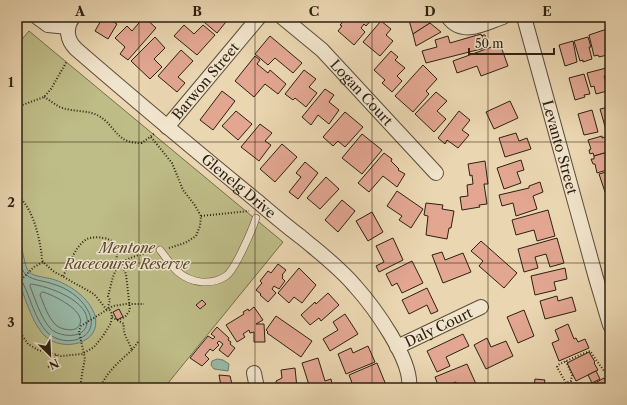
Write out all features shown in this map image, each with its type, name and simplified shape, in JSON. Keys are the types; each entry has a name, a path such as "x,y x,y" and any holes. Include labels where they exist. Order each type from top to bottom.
{"street":[{"name":"Glenelg Drive","path":"37,17 48,25 71,22 68,37 72,45 167,127 338,269 355,285 383,322 397,347 410,378 409,388"},
{"name":"Barwon Street","path":"167,127 259,17"},
{"name":"Logan Court","path":"282,17 322,50 436,173"},
{"path":"448,17 458,25 470,28 477,27 503,17"},
{"name":"Levanto Street","path":"524,17 596,278 609,317"},
{"name":"Levanto Street","path":"596,278 610,292"},
{"name":"Daly Court","path":"397,347 481,308"},
{"path":"254,373 257,388"}],"lane":[{"path":"160,250 177,272 192,281 209,282 227,275 240,255 256,218"}],"path":[{"path":"17,107 44,96 51,89 68,61"},
{"path":"44,96 62,108 92,113 99,116 117,135 126,140 142,143 154,134"},
{"path":"115,271 121,263 132,256 185,243 196,236 200,226 201,216 183,190 172,163 151,137"},
{"path":"17,195 26,204 31,214 40,244 43,262 53,271 94,294 108,309 112,317 124,324 123,329 125,336 132,350"},
{"path":"201,216 248,212"},
{"path":"63,276 78,249 87,239 107,238 115,244 117,248 118,260 108,296 110,300 108,309"},
{"path":"17,283 36,265 43,262"},
{"path":"117,320 123,318 129,311 130,304 126,274 121,263"},
{"path":"80,388 86,359 79,332 81,326 85,322 119,304 144,304"},
{"path":"17,325 18,331 34,349 56,355 69,356 84,353 94,347 109,326 112,317"},
{"path":"101,388 102,384 115,366 132,350 138,342"},
{"path":"566,361 572,375 571,381 566,383 557,367 558,365 566,361 590,351 604,371"},
{"path":"56,355 53,365 56,370"},
{"path":"48,367 53,365"}],"green space":[{"name":"Mentone Racecourse Reserve","path":"29,31 283,242 164,388 17,388 17,45"}],"water":[{"path":"17,229 29,272 40,277 52,279 65,284 72,288 89,303 95,316 96,326 93,333 87,339 80,343 71,344 53,342 42,333 38,327 17,282"},
{"path":"217,359 223,360 229,364 228,371 214,369 211,365 212,361"}],"building":[{"path":"103,17 106,17 117,24 108,39 95,31"},
{"path":"144,17 156,28 128,60 120,54 125,47 115,38 127,26 132,31"},
{"path":"198,17 230,17 217,33"},
{"path":"347,17 374,17 366,26 364,24 361,28 365,32 354,45 338,31 342,26 340,25"},
{"path":"408,17 423,17 430,23 413,34"},
{"path":"381,21 391,29 386,35 393,41 380,56 363,42"},
{"path":"430,23 441,32 416,46 413,34"},
{"path":"184,25 194,34 203,25 215,35 197,55 174,36"},
{"path":"607,29 610,31 610,52 608,50 606,51 607,55 599,57 598,55 594,56 589,35"},
{"path":"481,34 485,48 426,63 422,51 437,47 435,40 448,36 450,43"},
{"path":"485,35 487,42 484,43 482,36"},
{"path":"270,36 302,63 293,73 275,58 268,65 255,54"},
{"path":"155,37 165,48 154,59 162,67 150,79 131,61"},
{"path":"588,37 592,59 583,62 583,60 580,61 574,41"},
{"path":"573,41 577,62 565,66 559,45"},
{"path":"500,44 508,66 481,76 477,66 457,73 453,61"},
{"path":"181,50 193,61 178,77 185,83 177,92 158,76"},
{"path":"391,51 398,57 395,60 405,68 397,76 402,81 392,92 382,83 385,80 374,70"},
{"path":"255,56 260,60 257,64 268,73 270,70 286,84 278,94 265,84 254,97 235,81"},
{"path":"423,65 437,79 426,91 429,94 413,112 395,96"},
{"path":"610,67 609,82 607,75 604,76 607,91 596,94 594,86 591,87 587,73"},
{"path":"304,70 316,79 309,87 317,93 306,107 295,98 293,100 285,94"},
{"path":"584,74 590,94 584,95 585,97 575,100 569,78"},
{"path":"325,89 334,95 329,102 339,110 329,124 318,115 311,125 302,117"},
{"path":"222,91 235,101 213,130 200,120"},
{"path":"436,92 447,101 437,111 446,119 434,132 415,114"},
{"path":"510,101 518,118 494,129 486,112"},
{"path":"610,107 610,129 606,130 600,109"},
{"path":"592,110 598,132 584,135 578,114"},
{"path":"236,111 252,124 238,140 222,126"},
{"path":"459,111 470,120 462,130 469,135 458,148 447,140 445,144 438,138"},
{"path":"345,112 363,127 345,147 338,141 333,146 323,137"},
{"path":"260,124 272,133 265,141 271,145 259,161 241,147"},
{"path":"516,133 519,141 527,138 531,149 505,157 499,138"},
{"path":"362,134 382,150 362,174 342,158"},
{"path":"610,135 610,150 608,150 608,152 594,156 593,153 590,154 589,150 591,149 588,140"},
{"path":"282,144 297,157 275,182 260,169"},
{"path":"608,152 610,153 610,169 597,173 595,164 593,164 591,159 594,159 594,156"},
{"path":"384,153 392,159 391,161 399,169 398,170 405,174 397,187 383,176 369,192 358,183"},
{"path":"521,160 524,170 517,172 521,183 504,189 497,168"},
{"path":"485,161 488,184 484,184 487,204 479,205 480,207 462,210 460,197 468,196 467,185 473,184 472,175 470,176 468,164"},
{"path":"305,162 318,173 298,199 289,192 301,177 296,173"},
{"path":"610,171 610,194 606,195 599,174"},
{"path":"326,177 339,189 320,209 307,198"},
{"path":"540,182 543,192 533,196 537,209 516,216 513,203 502,206 499,195 529,188 529,186"},
{"path":"397,191 423,209 411,228 399,220 402,216 387,206"},
{"path":"342,200 355,211 338,232 325,220"},
{"path":"426,203 443,205 442,209 454,211 451,228 449,228 447,239 426,235 428,216 424,215"},
{"path":"548,210 555,236 537,241 534,230 516,235 512,220"},
{"path":"372,212 383,232 368,241 356,221"},
{"path":"393,238 403,260 379,272 376,266 384,262 376,246"},
{"path":"557,238 564,263 550,267 546,254 535,257 538,268 524,272 518,249"},
{"path":"481,241 517,273 504,288 479,266 483,261 471,251"},
{"path":"442,252 445,260 463,253 471,272 443,283 432,255"},
{"path":"412,261 423,283 402,293 397,283 392,286 386,274"},
{"path":"278,264 286,270 282,275 282,278 285,281 279,289 274,286 272,289 276,293 268,302 256,290 262,283 260,281 268,271 271,273"},
{"path":"299,268 316,285 302,303 294,297 289,303 278,293"},
{"path":"565,268 567,279 554,282 556,290 535,295 531,276"},
{"path":"427,288 438,311 431,314 427,305 409,314 402,300"},
{"path":"328,293 339,305 321,321 319,318 310,325 301,315 315,302 316,304"},
{"path":"557,296 558,301 572,297 576,311 545,319 540,301"},
{"path":"202,300 206,304 200,309 196,305"},
{"path":"254,307 263,320 256,324 264,324 265,342 254,342 254,332 250,333 249,330 243,334 245,337 237,342 226,325 244,314 243,312 248,309 249,311"},
{"path":"119,309 123,317 117,320 113,312"},
{"path":"524,310 534,336 518,343 507,317"},
{"path":"345,314 358,334 330,351 323,339 338,330 333,322"},
{"path":"276,316 312,341 301,357 267,333 268,332 266,330"},
{"path":"568,324 574,339 576,338 578,342 585,339 589,348 559,361 552,343 559,340 555,330"},
{"path":"217,327 229,338 228,340 231,342 230,344 235,348 228,357 219,350 223,344 219,341 217,343 219,345 213,351 210,349 205,355 209,359 202,366 190,358 208,336 213,339 215,337 211,334"},
{"path":"463,334 469,346 446,357 450,366 437,372 427,351"},
{"path":"487,338 491,347 506,341 513,356 486,369 474,345"},
{"path":"368,346 375,362 346,374 338,354 351,348 353,353"},
{"path":"589,352 598,370 576,381 567,363"},
{"path":"318,358 325,381 331,379 333,388 310,388 302,363"},
{"path":"377,363 386,385 378,388 373,388 372,386 367,388 354,388 349,375"},
{"path":"467,364 476,384 466,388 458,388 456,382 439,388 435,377"},
{"path":"295,368 297,388 277,388 276,381 282,378 281,370"},
{"path":"596,371 600,379 592,383 588,375"},
{"path":"219,375 230,376 233,388 219,388 221,386"},
{"path":"604,378 610,388 586,388"},
{"path":"535,379 545,380 544,384 556,386 556,388 534,388"}]}
